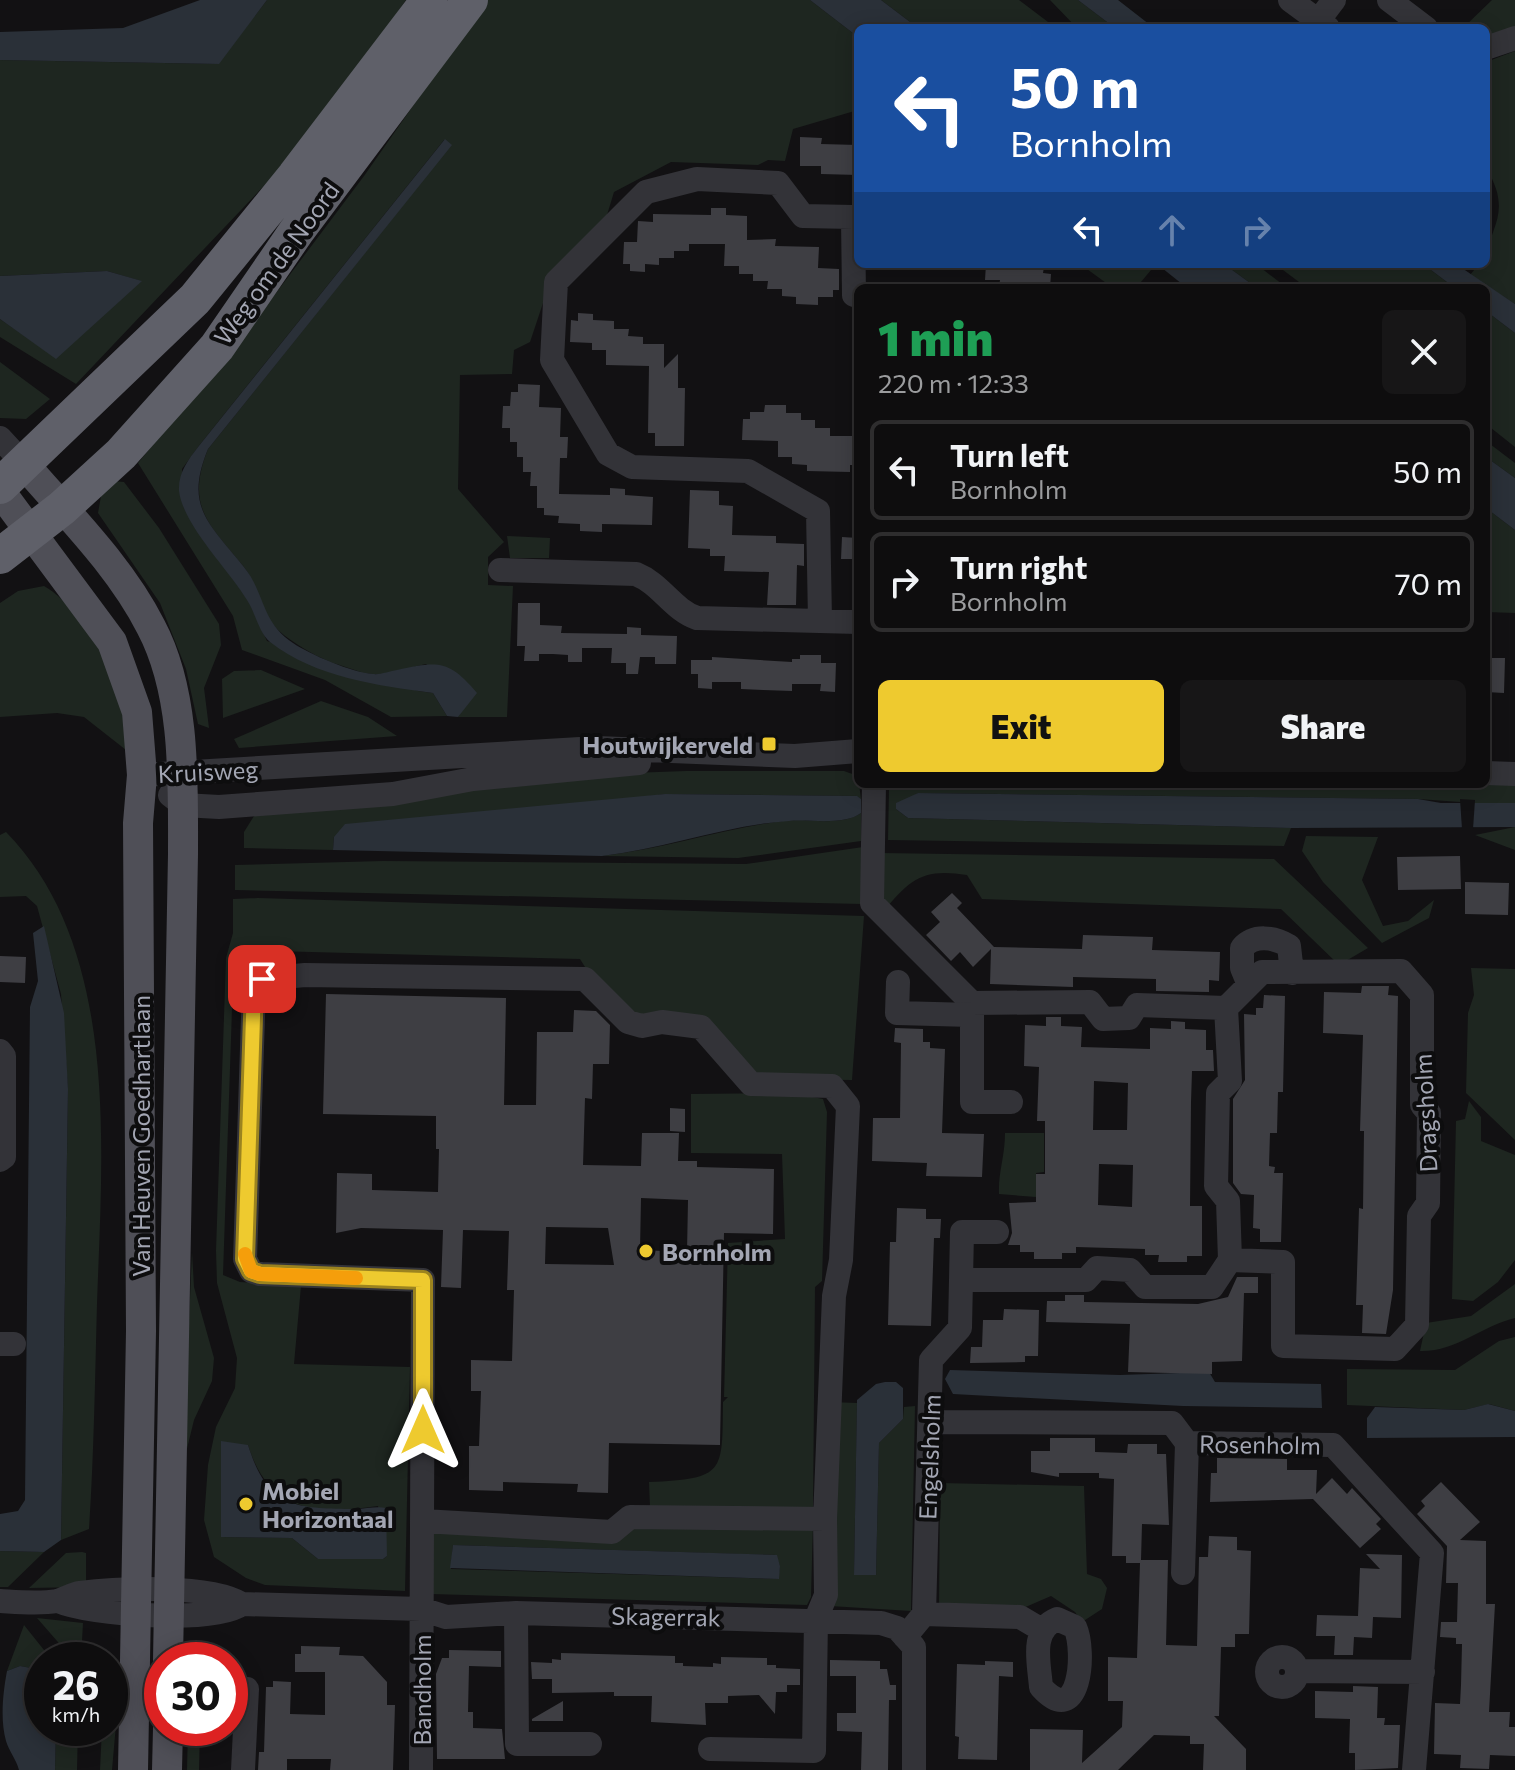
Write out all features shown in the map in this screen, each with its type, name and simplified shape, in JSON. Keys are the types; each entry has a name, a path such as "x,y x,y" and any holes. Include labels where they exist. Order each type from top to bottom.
{"highway":[{"name":"Weg om de Noord","path":"6,470 195,299 295,176 429,0"},
{"name":"Weg om de Noord","path":"31,533 121,454 217,347 296,232 470,0"},
{"path":"0,556 31,533"}],"main road":[{"name":"Van Heuven Goedhartlaan","path":"6,470 62,508 124,584 151,627 166,664 182,775 169,1642"},
{"name":"Van Heuven Goedhartlaan","path":"6,470 31,533 112,642 137,712 142,775 138,823 141,1331 133,1770"},
{"path":"167,1770 168,1746"}],"street":[{"path":"1290,0 1322,24"},
{"path":"1323,24 1334,0"},
{"path":"1389,0 1421,24"},
{"path":"1490,47 1515,38"},
{"path":"820,621 818,511 748,471 632,467 608,454 552,360 556,282 646,192 697,179 778,183 803,216 853,217 854,295"},
{"path":"500,570 636,574 651,580 682,610 697,618 854,622"},
{"name":"Kruisweg","path":"142,775 182,775 543,750 617,748 693,754 795,756 854,751"},
{"name":"Kruisweg","path":"142,775 183,805 219,807 393,794 473,779 693,754"},
{"name":"Kruisweg","path":"795,756 854,765"},
{"path":"1490,773 1515,774"},
{"path":"874,788 872,903 972,1009 972,1102 1011,1102"},
{"path":"1249,985 1242,968 1242,948 1255,939 1277,939 1289,946 1292,973"},
{"name":"Dragsholm","path":"1226,1008 1262,972 1401,971 1422,995 1422,1105 1429,1113 1428,1203 1419,1216 1417,1325 1395,1349 1283,1346 1283,1262 1230,1260"},
{"path":"421,1609 423,1280 260,1274 251,1271 245,1259 254,987 262,979 305,975 585,979 628,1022 642,1026 662,1022 701,1027 751,1084 832,1086 848,1106 841,1260 834,1296 825,1519 826,1595 816,1619 814,1751 710,1749"},
{"path":"898,982 897,1013 1090,1002 1103,1019 1129,1018 1137,1005 1226,1008 1230,1081 1218,1093 1216,1186 1228,1201 1230,1260 1212,1287 1145,1287 1130,1270 1097,1268 1086,1280 961,1280"},
{"path":"0,1051 4,1056 4,1157 0,1160"},
{"name":"Engelsholm","path":"924,1614 931,1360 960,1328 962,1232 997,1232"},
{"name":"Rosenholm","path":"931,1422 1172,1423 1187,1443 1333,1445 1432,1553 1414,1770"},
{"path":"1183,1573 1187,1443"},
{"path":"423,1521 612,1532 630,1517 825,1519"},
{"name":"Skagerrak","path":"0,1601 58,1601 75,1594 170,1603 220,1613 242,1604 421,1609 446,1617 516,1613 816,1619 881,1623 897,1628 905,1637"},
{"name":"Bandholm","path":"421,1609 421,1770"},
{"path":"516,1613 517,1744 590,1744"},
{"path":"914,1770 916,1659 914,1647 905,1637 924,1614 1020,1617 1042,1630"},
{"path":"1298,1671 1423,1672"},
{"path":"243,1770 244,1746"}],"shaded area":[{"path":"200,0 267,0 219,64 0,60 0,32 123,28"},
{"path":"267,0 406,0 313,134 76,384 0,337 0,319 56,358 141,281 107,271 0,276 0,60 218,64"},
{"path":"487,0 810,0 854,34 854,111 793,129 785,161 768,160 758,165 671,162 614,192 600,238 551,279 530,342 514,350 512,374 460,375 458,489 504,542 488,557 488,585 513,586 507,717 458,717 467,702 426,664 372,674 361,672 433,693 447,716 391,717 325,680 242,650 233,616 138,463 276,293 364,176","holes":["444,140 451,145 208,449 199,486 204,514 248,573 270,622 290,640 330,662 267,641 248,600 184,508 182,469"]},
{"path":"810,0 881,0 913,24 854,24 854,34"},
{"path":"881,0 1019,0 1051,24 913,24"},
{"path":"1050,0 1078,0 1110,24 1073,24"},
{"path":"1078,0 1118,0 1149,24 1110,24"},
{"path":"1492,0 1515,0 1515,28 1490,38 1490,24 1467,24"},
{"path":"1515,51 1515,304 1490,288 1490,284 1484,284 1470,275 1476,268 1490,268 1490,242 1499,210 1490,176 1490,60"},
{"path":"445,139 452,145 208,449 199,486 200,500 211,526 251,577 269,617 283,635 320,657 364,673 379,674 433,665 450,669 477,693 458,717 447,716 433,693 369,683 327,672 270,642 247,600 189,518 179,491 182,473 194,452"},
{"path":"1086,268 1153,268 1139,284 1108,284"},
{"path":"1162,268 1230,268 1252,284 1182,284"},
{"path":"1230,268 1261,268 1282,284 1252,284"},
{"path":"1280,268 1428,268 1450,284 1302,284"},
{"path":"1428,268 1462,268 1486,284 1450,284"},
{"path":"107,271 142,281 56,359 0,319 0,276"},
{"path":"1490,287 1515,304 1515,333 1490,314"},
{"path":"1490,314 1515,333 1515,447 1490,427"},
{"path":"0,362 50,399 26,419 0,418"},
{"path":"1490,444 1515,463 1515,478 1490,460"},
{"path":"1490,460 1515,478 1515,530 1490,511"},
{"path":"113,481 124,482 159,528 219,624 221,645 204,688 209,728 198,724 186,669 160,603 98,513 101,496"},
{"path":"1490,511 1515,530 1515,613 1490,612"},
{"path":"507,536 550,538 549,558 510,558"},
{"path":"44,586 78,616 104,658 121,705 126,750 84,717 57,713 0,717 0,603 18,591"},
{"path":"261,670 305,689 223,718 222,679 234,671"},
{"path":"321,701 368,717 397,736 239,748 234,739"},
{"path":"844,771 854,775 854,788 860,788 861,799 856,796 665,794 334,837 333,850 244,848 244,832 254,816 603,774"},
{"path":"1490,783 1515,783 1515,803 918,793 896,809 908,818 1291,828 1284,846 888,840 889,788 1490,788"},
{"path":"918,793 1515,803 1515,827 1291,828 908,818 896,809 896,803"},
{"path":"665,794 857,796 861,799 861,813 836,821 765,823 602,856 333,850 334,837 345,824"},
{"path":"861,813 861,841 738,858 602,856 760,825 792,820 844,820"},
{"path":"1515,827 1515,850 1475,835"},
{"path":"6,832 43,880 69,934 87,993 101,1119 89,1529 61,1540 68,1089 61,994 37,906 26,896 0,897 0,835"},
{"path":"1306,836 1378,837 1362,880 1383,926 1408,921 1434,900 1429,918 1382,943 1323,882 1302,851"},
{"path":"863,847 862,904 235,890 235,865 383,861 746,864"},
{"path":"880,853 1274,859 1368,948 1339,965 1281,909 982,899 967,875 952,873 919,878 901,891 883,912"},
{"path":"233,899 864,916 852,1080 751,1079 697,1019 643,1018 595,983 580,959 234,950 223,1275 240,1282 301,1286 294,1364 410,1367 405,1591 265,1585 246,1578 214,1557 204,1520 208,1465 216,1427 235,1388 237,1358 217,1283 216,1251 226,958 233,933","holes":["248,1445 268,1484 297,1504 334,1510 378,1506 387,1556 383,1559 318,1559 292,1538 222,1537"]},
{"path":"44,926 64,1013 68,1089 61,1540 44,1552 0,1551 0,1514 18,1511 25,1500 30,1007 38,981 33,933"},
{"path":"1471,968 1515,969 1515,1140 1466,1093 1468,1013 1474,995"},
{"path":"792,1093 823,1099 827,1112 822,1281 815,1287 813,1509 650,1507 649,1482 674,1481 706,1474 719,1457 723,1402 728,1397 724,1397 728,1243 785,1239 782,1154 691,1153 691,1094"},
{"path":"1469,1101 1481,1117 1481,1141 1515,1155 1515,1260 1498,1282 1473,1301 1452,1299 1456,1121 1465,1119"},
{"path":"1005,1133 1044,1133 1044,1172 1036,1173 1036,1197 999,1194"},
{"path":"192,1252 194,1287 214,1358 212,1381 194,1420 183,1465"},
{"path":"1515,1284 1515,1318 1457,1343 1420,1351 1426,1323 1471,1316"},
{"path":"1515,1337 1515,1411 1489,1404 1464,1410 1347,1405 1347,1369 1455,1370 1499,1341"},
{"path":"950,1370 1120,1375 1209,1372 1215,1382 1321,1384 1322,1408 1183,1406 953,1394 945,1379"},
{"path":"896,1382 903,1388 903,1419 879,1443 876,1575 854,1575 857,1400 876,1384"},
{"path":"831,1402 857,1403 854,1575 876,1575 879,1443 903,1419 904,1407 915,1406 911,1611 830,1606"},
{"path":"1488,1404 1515,1411 1515,1437 1367,1438 1367,1418 1375,1407 1464,1410"},
{"path":"221,1441 248,1445 265,1482 287,1501 316,1508 386,1508 387,1556 383,1559 318,1559 292,1538 221,1537"},
{"path":"940,1483 1084,1486 1087,1574 1101,1579 1107,1588 1102,1609 1082,1622 1075,1612 1051,1596 1021,1609 939,1610"},
{"path":"631,1521 813,1523 811,1597 807,1605 431,1594 432,1526","holes":["453,1545 776,1555 780,1566 778,1579 451,1569"]},
{"path":"453,1545 777,1555 779,1579 450,1568"},
{"path":"0,1551 44,1552 8,1587 0,1587"},
{"path":"66,1553 86,1553 86,1587 29,1588"},
{"path":"37,1618 83,1623 82,1642 58,1642"},
{"path":"24,1625 38,1642 24,1642 24,1667 7,1671"},
{"path":"24,1667 24,1746 56,1746 55,1770 19,1770 6,1741 3,1724 7,1671"},
{"path":"56,1746 78,1746 77,1770 55,1770"},
{"path":"101,1746 114,1746 112,1770 100,1770"},
{"path":"188,1746 200,1746 199,1770 187,1770"}],"pier":[{"path":"1460,799 1475,800 1473,829 1462,829"}],"building":[{"path":"800,137 822,138 821,144 854,145 854,175 821,174 821,166 800,166"},
{"path":"711,208 726,208 726,215 747,216 747,240 776,239 775,246 819,247 818,268 839,269 839,290 833,290 833,297 818,297 818,305 796,304 796,297 782,296 782,289 767,289 768,281 753,281 753,274 739,274 739,266 724,266 725,244 689,244 689,251 674,251 674,258 659,258 659,265 645,264 645,272 630,271 630,264 623,264 624,242 637,242 638,221 653,222 653,214 711,215"},
{"path":"986,268 1044,268 1043,273 1051,274 1050,284 999,284 1000,280 985,280"},
{"path":"578,313 593,314 593,320 614,321 614,329 629,329 628,336 643,337 643,344 664,344 664,368 678,354 678,388 685,388 684,446 655,446 655,433 648,433 649,366 606,365 606,350 592,350 592,343 570,342 571,320 578,321"},
{"path":"518,384 540,385 539,407 561,408 560,437 568,437 567,458 560,458 559,494 610,495 610,488 625,489 625,495 653,497 652,525 602,524 602,532 580,531 580,524 558,523 559,516 544,515 544,508 537,508 537,486 530,486 531,472 523,472 523,457 517,457 517,442 510,442 510,428 502,428 503,406 510,406 511,392 518,392"},
{"path":"765,405 786,405 786,413 801,413 801,420 815,420 815,428 830,428 830,436 854,436 854,465 850,465 850,472 807,471 807,465 792,464 792,457 778,457 778,441 742,440 743,419 750,419 750,412 764,412"},
{"path":"690,490 719,491 719,505 733,506 732,535 776,536 776,543 804,544 804,566 797,565 796,605 767,605 769,572 724,571 725,556 710,556 710,549 688,548"},
{"path":"842,537 854,538 854,559 841,559"},
{"path":"518,603 540,603 540,625 562,626 561,633 627,634 627,627 641,628 641,635 677,636 676,664 655,664 655,657 640,657 638,674 626,674 626,663 611,663 612,648 582,648 582,662 568,662 568,655 553,654 539,654 539,661 524,661 525,646 517,646"},
{"path":"800,655 821,655 821,663 836,663 835,692 820,691 821,684 792,684 792,691 741,689 741,682 712,682 712,689 698,688 698,674 691,674 691,660 712,660 712,657 792,662 792,659 800,659"},
{"path":"1490,658 1505,658 1504,693 1490,692"},
{"path":"1460,856 1461,889 1398,890 1397,857"},
{"path":"1465,882 1509,883 1508,915 1465,914"},
{"path":"952,893 962,903 957,908 994,947 1082,949 1083,935 1153,937 1152,950 1220,952 1219,981 1209,980 1209,992 1156,991 1156,979 1073,977 1073,987 990,984 991,949 973,967 960,952 951,961 926,935 940,922 931,912"},
{"path":"0,956 26,957 25,983 0,982"},
{"path":"1362,986 1389,986 1388,995 1398,996 1393,1290 1386,1334 1362,1333 1363,1305 1356,1305 1359,1208 1363,1209 1364,1131 1360,1131 1363,1035 1323,1033 1324,992 1361,993"},
{"name":"Bornholm","path":"326,994 506,998 504,1105 536,1105 537,1032 573,1032 574,1010 596,1011 610,1025 609,1064 593,1064 592,1099 585,1098 583,1165 641,1166 642,1133 679,1133 678,1161 697,1161 697,1167 774,1169 773,1234 724,1233 720,1445 609,1443 608,1493 577,1492 578,1484 503,1482 503,1491 469,1490 469,1446 479,1446 481,1391 471,1391 471,1360 512,1361 514,1290 507,1290 509,1231 463,1230 461,1288 441,1287 443,1230 361,1228 336,1233 337,1173 372,1174 372,1190 438,1192 436,1116 323,1114","holes":["641,1198 688,1200 687,1252 640,1250","546,1227 608,1228 614,1265 545,1264"]},
{"path":"1264,995 1285,996 1283,1092 1278,1092 1277,1133 1270,1133 1269,1166 1275,1167 1274,1173 1283,1173 1281,1242 1260,1242 1260,1229 1253,1228 1254,1195 1241,1194 1233,1183 1233,1099 1245,1080 1244,1014 1256,1015 1256,1008 1263,1008"},
{"path":"1046,1017 1061,1017 1061,1026 1082,1027 1081,1047 1150,1049 1150,1028 1171,1029 1171,1021 1185,1022 1185,1029 1206,1030 1206,1050 1213,1050 1214,1071 1192,1071 1191,1102 1190,1206 1202,1206 1202,1256 1187,1256 1187,1262 1158,1262 1159,1255 1145,1255 1145,1249 1076,1247 1076,1253 1062,1253 1062,1259 1034,1259 1034,1252 1020,1252 1020,1245 1008,1245 1012,1233 1009,1203 1036,1202 1036,1174 1045,1174 1045,1121 1037,1121 1039,1067 1024,1066 1025,1025 1046,1026","holes":["1094,1081 1128,1083 1127,1130 1093,1130","1099,1164 1133,1165 1132,1207 1098,1205"]},
{"path":"895,1028 923,1029 923,1042 930,1042 930,1048 945,1049 942,1133 984,1134 982,1177 926,1176 927,1163 872,1161 873,1118 900,1118 901,1043 894,1042"},
{"path":"670,1108 685,1109 685,1132 670,1131"},
{"path":"897,1208 926,1209 926,1219 941,1219 940,1238 934,1238 931,1326 888,1325 890,1242 896,1242"},
{"path":"1237,1277 1258,1277 1258,1293 1244,1293 1242,1361 1212,1362 1212,1374 1128,1372 1130,1324 1046,1322 1047,1301 1065,1301 1065,1295 1084,1295 1084,1302 1198,1304 1228,1297"},
{"path":"1004,1309 1039,1310 1038,1356 1025,1356 1025,1362 970,1363 971,1347 982,1347 983,1320 1003,1320"},
{"path":"1050,1438 1095,1438 1095,1452 1127,1453 1128,1444 1157,1444 1157,1454 1166,1454 1169,1525 1142,1524 1141,1560 1168,1560 1166,1645 1197,1646 1199,1557 1208,1557 1209,1536 1237,1537 1237,1550 1251,1551 1249,1634 1235,1634 1235,1647 1221,1647 1219,1716 1214,1716 1246,1749 1246,1770 1203,1770 1204,1744 1190,1744 1190,1736 1154,1735 1118,1770 1030,1770 1030,1729 1083,1730 1082,1763 1122,1727 1123,1701 1108,1701 1108,1657 1137,1658 1140,1563 1126,1563 1126,1556 1112,1556 1114,1479 1099,1478 1099,1473 1059,1473 1059,1477 1031,1472 1031,1451 1050,1451"},
{"path":"1217,1458 1287,1459 1287,1470 1317,1470 1316,1494 1332,1478 1347,1494 1352,1488 1381,1519 1376,1524 1381,1529 1360,1548 1313,1499 1210,1502 1211,1473 1217,1473"},
{"path":"1441,1482 1480,1522 1460,1540 1486,1541 1486,1604 1495,1604 1489,1712 1510,1712 1509,1727 1515,1727 1515,1756 1490,1755 1489,1769 1460,1768 1461,1755 1434,1754 1435,1703 1460,1704 1461,1685 1462,1644 1456,1644 1456,1638 1440,1637 1441,1622 1457,1622 1458,1583 1446,1583 1447,1546 1417,1514 1425,1506 1421,1501"},
{"path":"1366,1554 1402,1555 1401,1618 1373,1617 1372,1638 1354,1637 1353,1655 1334,1655 1335,1636 1316,1636 1317,1615 1358,1616 1360,1568 1380,1569"},
{"path":"301,1646 340,1647 339,1655 363,1656 387,1682 387,1705 395,1705 393,1770 330,1770 331,1759 287,1759 287,1770 258,1770 259,1752 264,1752 266,1687 273,1687 273,1681 291,1682 290,1714 325,1715 325,1672 295,1672 295,1654 301,1654"},
{"path":"449,1650 501,1651 501,1667 469,1666 468,1712 473,1712 473,1728 502,1729 505,1759 437,1759 436,1674 442,1658 449,1658"},
{"path":"561,1653 675,1656 675,1663 683,1663 683,1666 713,1667 713,1663 721,1664 721,1657 767,1658 767,1665 776,1665 776,1668 800,1669 800,1685 787,1685 787,1692 776,1692 775,1714 759,1695 728,1696 728,1703 705,1703 706,1725 651,1722 652,1696 614,1696 614,1692 552,1693 552,1679 532,1679 531,1662 552,1663 552,1659 561,1660"},
{"path":"830,1660 880,1661 880,1669 887,1669 890,1685 896,1685 896,1700 889,1700 888,1770 861,1770 862,1732 837,1731 837,1713 856,1713 856,1676 830,1676"},
{"path":"985,1661 1013,1662 1013,1677 999,1676 997,1760 958,1759 959,1737 955,1736 957,1664 985,1665"},
{"path":"1353,1686 1378,1687 1377,1718 1385,1718 1384,1725 1400,1725 1398,1768 1355,1770 1355,1753 1349,1753 1350,1719 1315,1718 1315,1691 1353,1692"},
{"path":"563,1701 563,1721 532,1721 532,1719"}],"slow traffic":[{"path":"245,1254 251,1271 260,1274 356,1278"}],"place":[{"name":"Houtwijkerveld","path":"769,744"},
{"name":"Bornholm","path":"646,1251"},
{"name":"Mobiel Horizontaal","path":"246,1504"}],"route":[{"path":"262,979 254,987 245,1259 251,1271 260,1274 423,1280 423,1430"}]}
